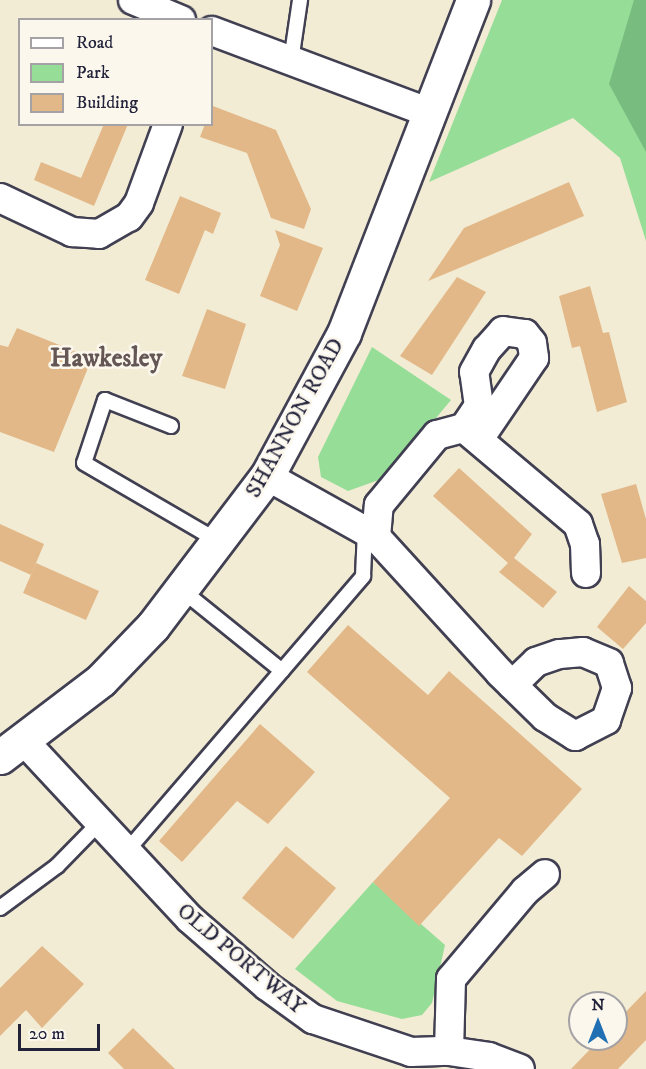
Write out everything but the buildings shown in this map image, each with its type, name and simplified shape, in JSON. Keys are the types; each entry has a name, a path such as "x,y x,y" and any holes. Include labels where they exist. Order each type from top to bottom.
{"street":[{"path":"133,0 176,18"},
{"name":"SHANNON ROAD","path":"12,749 101,680 183,591 267,476 344,333 473,0"},
{"path":"213,31 430,113"},
{"path":"0,198 72,232 106,231 129,217 139,202 167,126"},
{"path":"370,534 379,505 437,435 471,434 578,524 585,544 586,573"},
{"path":"267,476 370,534 512,685"},
{"name":"OLD PORTWAY","path":"12,749 99,824 190,919 267,986 313,1019 411,1052 449,1051 489,1057 519,1069"},
{"path":"449,1051 452,979 525,891 545,874"}],"lane":[{"path":"291,61 300,0"},
{"path":"171,426 105,400 84,463 220,542"},
{"path":"126,852 363,576 370,534"},
{"path":"183,591 282,671"},
{"path":"0,908 57,866 99,824"}],"green space":[{"path":"502,0 646,0 646,241 620,158 573,118 429,182"},
{"path":"634,0 646,0 646,152 609,84"},
{"path":"372,347 451,400 387,477 348,491 321,477 318,457"},
{"path":"373,882 445,945 432,1003 422,1015 402,1019 337,1001 295,969"}],"district":[{"name":"Hawkesley","path":"106,359"}]}
